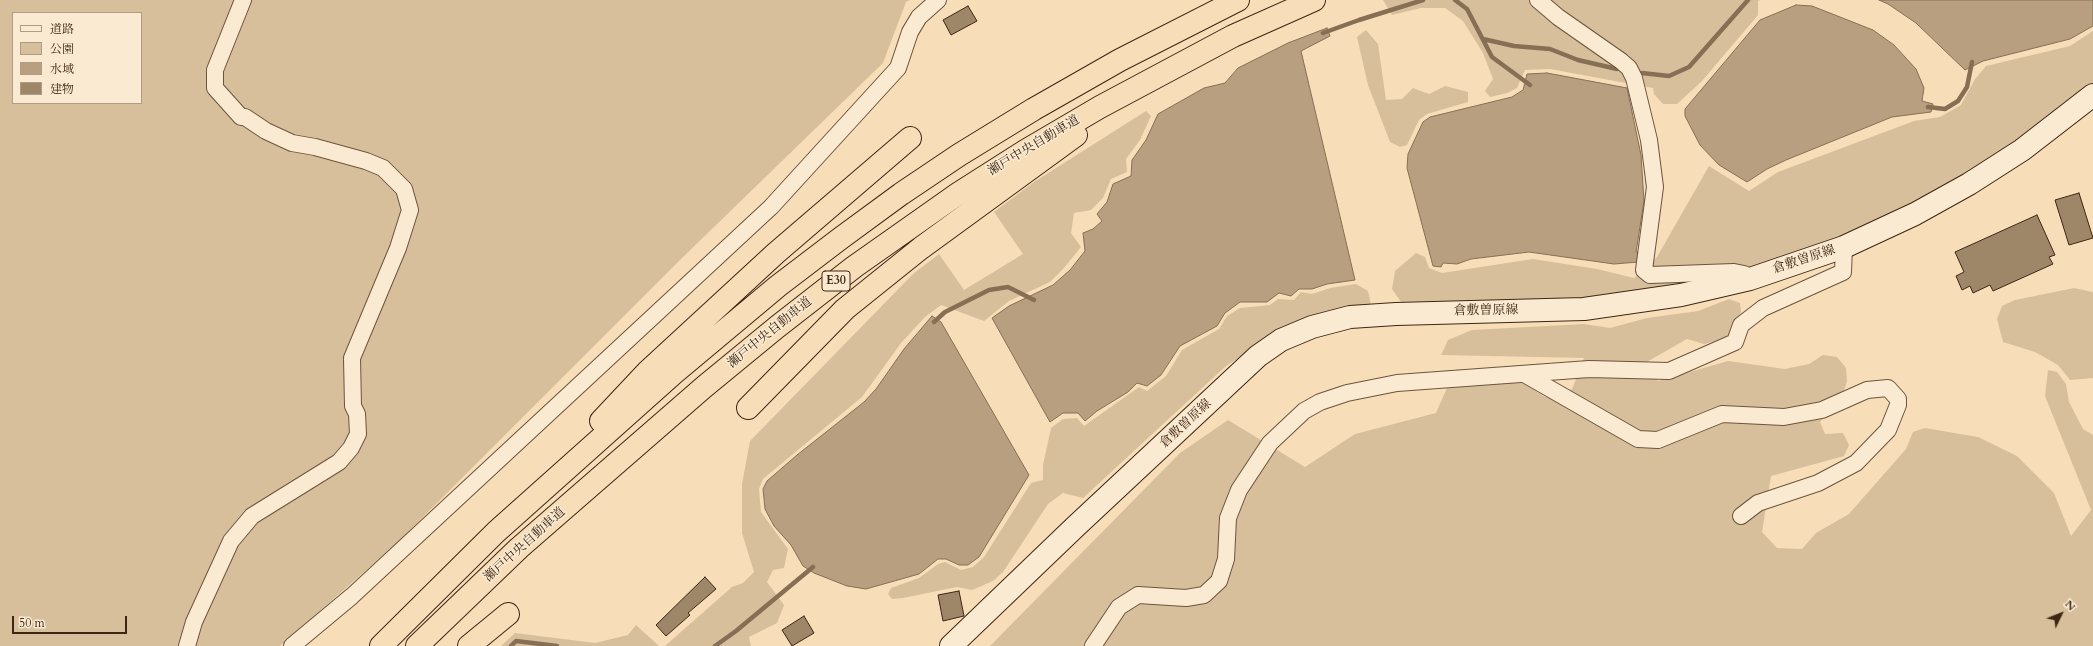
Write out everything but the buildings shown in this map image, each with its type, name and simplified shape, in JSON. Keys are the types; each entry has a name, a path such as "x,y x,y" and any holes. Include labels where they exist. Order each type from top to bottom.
{"highway":[{"name":"E30","path":"381,646 496,532 680,368 778,286 901,194 959,155 1034,108 1120,60 1238,0"},
{"name":"瀬戸中央自動車道","path":"417,646 519,548 704,387 788,318 854,267 959,193 1025,151 1159,74 1232,36 1314,0"},
{"path":"748,408 845,309 921,248 1159,74"},
{"path":"496,532 648,371 776,253 910,138"},
{"path":"470,646 508,614"}],"street":[{"path":"187,646 194,622 231,542 252,516 339,462 352,448 358,434 357,414 353,406 352,358 398,248 410,210 404,189 383,168 366,160 316,147 292,143 266,131 245,117 240,117 215,88 215,70 243,0"},
{"path":"292,646 357,591 771,207 898,68 910,32 919,18 938,0"},
{"path":"1538,0 1558,18 1621,61 1629,68 1634,78 1648,140 1655,187 1644,270 1650,275 1734,272 1744,274 1750,279"},
{"name":"倉敷曽原線","path":"951,646 1258,356 1281,340 1312,327 1350,317 1396,314 1584,309 1681,295 1750,279 1844,247 1915,214 1969,184 2022,150 2093,95"},
{"path":"1093,646 1119,607 1138,595 1186,598 1204,595 1219,581 1226,559 1228,518 1239,490 1270,443 1304,411 1320,402 1347,393 1397,383 1526,375 1589,369 1670,371 1735,342 1741,325 1763,308 1843,272 1844,247"},
{"path":"1526,375 1638,439 1658,440 1722,414 1784,417 1822,410 1867,390 1888,388 1898,399 1898,405 1888,430 1856,463 1818,483 1758,503 1741,516"}],"green space":[{"path":"0,0 910,0 906,2 883,63 680,260 398,542 280,646 0,646"},
{"path":"1383,0 1760,0 1758,1 1758,15 1702,81 1677,104 1663,104 1654,94 1653,88 1550,69 1525,70 1517,88 1507,93 1490,97 1485,91 1493,79 1483,53 1463,21 1445,8 1421,8 1392,15"},
{"path":"1366,30 1378,44 1386,100 1402,99 1413,88 1429,94 1445,86 1468,92 1468,102 1427,114 1419,120 1407,145 1400,147 1390,142 1368,85 1357,37"},
{"path":"2093,31 2093,84 2064,108 1991,161 1926,199 1844,238 1776,261 1661,289 1590,299 1401,302 1392,289 1395,271 1416,253 1425,257 1429,268 1442,273 1533,259 1597,269 1634,278 1657,257 1709,166 1749,191 1778,172 1914,121 1940,117 1961,105 1975,79 1986,66 2070,46"},
{"path":"1146,111 1151,116 1140,140 1126,159 1127,172 1111,179 1103,198 1091,210 1074,213 1071,233 1081,247 1050,282 1009,301 984,321 941,305 925,317 901,343 862,397 763,479 759,489 761,512 788,549 784,568 773,570 767,582 784,605 777,623 749,637 751,646 665,646 732,587 743,583 754,572 742,533 742,484 750,441 913,274 939,254 964,290 1023,254 994,212 1034,182"},
{"path":"1356,284 1368,291 1371,305 1261,344 1226,366 1083,498 1063,493 1048,504 1003,572 993,581 972,590 957,587 892,599 888,594 891,588 919,578 938,564 945,562 961,570 973,567 984,557 1031,483 1043,480 1043,465 1051,428 1063,419 1077,418 1084,426 1139,387 1147,391 1166,376 1182,350 1219,329 1227,316 1240,308 1270,305 1278,299 1294,300 1301,292 1312,294 1330,288"},
{"path":"2074,288 2093,292 2093,378 2070,380 2058,365 2035,352 2003,342 1997,319 2002,306 2015,300"},
{"path":"1729,299 1740,303 1741,312 1730,338 1704,344 1687,339 1645,363 1658,381 1728,361 1785,369 1809,364 1823,355 1837,357 1846,368 1847,381 1843,394 1820,422 1825,434 1843,433 1849,445 1844,456 1771,476 1762,532 1777,548 1802,549 1816,533 1849,514 1906,449 1913,432 1925,428 1978,437 2017,456 2054,493 2071,536 2091,510 2045,396 2048,370 2057,372 2066,384 2069,402 2083,429 2093,435 2093,646 990,646 1180,453 1228,420 1305,467 1355,434 1436,413 1447,388 1521,382 1545,397 1572,389 1584,358 1441,355 1448,340 1472,330 1584,324 1610,328 1647,318 1698,311"},
{"path":"636,625 659,646 501,646 515,633 595,643 628,635"}],"water":[{"path":"1879,0 2093,0 2093,26 2070,39 1983,61 1965,70 1916,23 1888,4"},
{"path":"1796,5 1812,6 1873,30 1894,45 1916,69 1924,88 1922,101 1933,104 1931,112 1892,117 1786,160 1767,169 1747,182 1719,165 1700,145 1685,116 1685,109 1760,20"},
{"path":"1327,28 1330,36 1301,51 1355,280 1327,284 1312,289 1299,289 1291,296 1279,293 1267,302 1240,302 1225,313 1217,326 1180,346 1161,375 1147,386 1137,383 1128,392 1097,411 1085,421 1078,413 1063,413 1050,422 992,318 1009,306 1053,285 1070,270 1085,251 1083,233 1093,229 1102,221 1097,214 1107,202 1113,184 1131,176 1132,160 1146,140 1158,114 1204,88 1225,83 1238,68 1288,43"},
{"path":"1547,73 1627,88 1641,155 1644,201 1636,252 1641,253 1639,262 1614,264 1529,252 1471,259 1457,264 1443,263 1441,267 1433,266 1407,168 1408,154 1423,122 1430,117 1512,97 1523,90 1527,74"},
{"path":"932,316 941,322 1029,475 979,557 968,565 959,565 946,559 938,559 919,574 866,589 847,586 814,573 803,566 791,545 774,526 765,509 763,489 767,481 797,455 864,402 876,389 904,349"}],"waterway":[{"path":"1323,33 1423,0"},
{"path":"1455,0 1467,9 1492,57 1530,85"},
{"path":"1642,73 1669,76 1689,67 1748,0"},
{"path":"1483,39 1514,46 1550,49 1578,60 1617,69"},
{"path":"1928,107 1945,109 1958,101 1967,87 1972,62"},
{"path":"934,322 945,312 989,290 1008,287 1034,300"},
{"path":"715,646 736,631 813,567"},
{"path":"511,646 516,641 557,646"}]}
